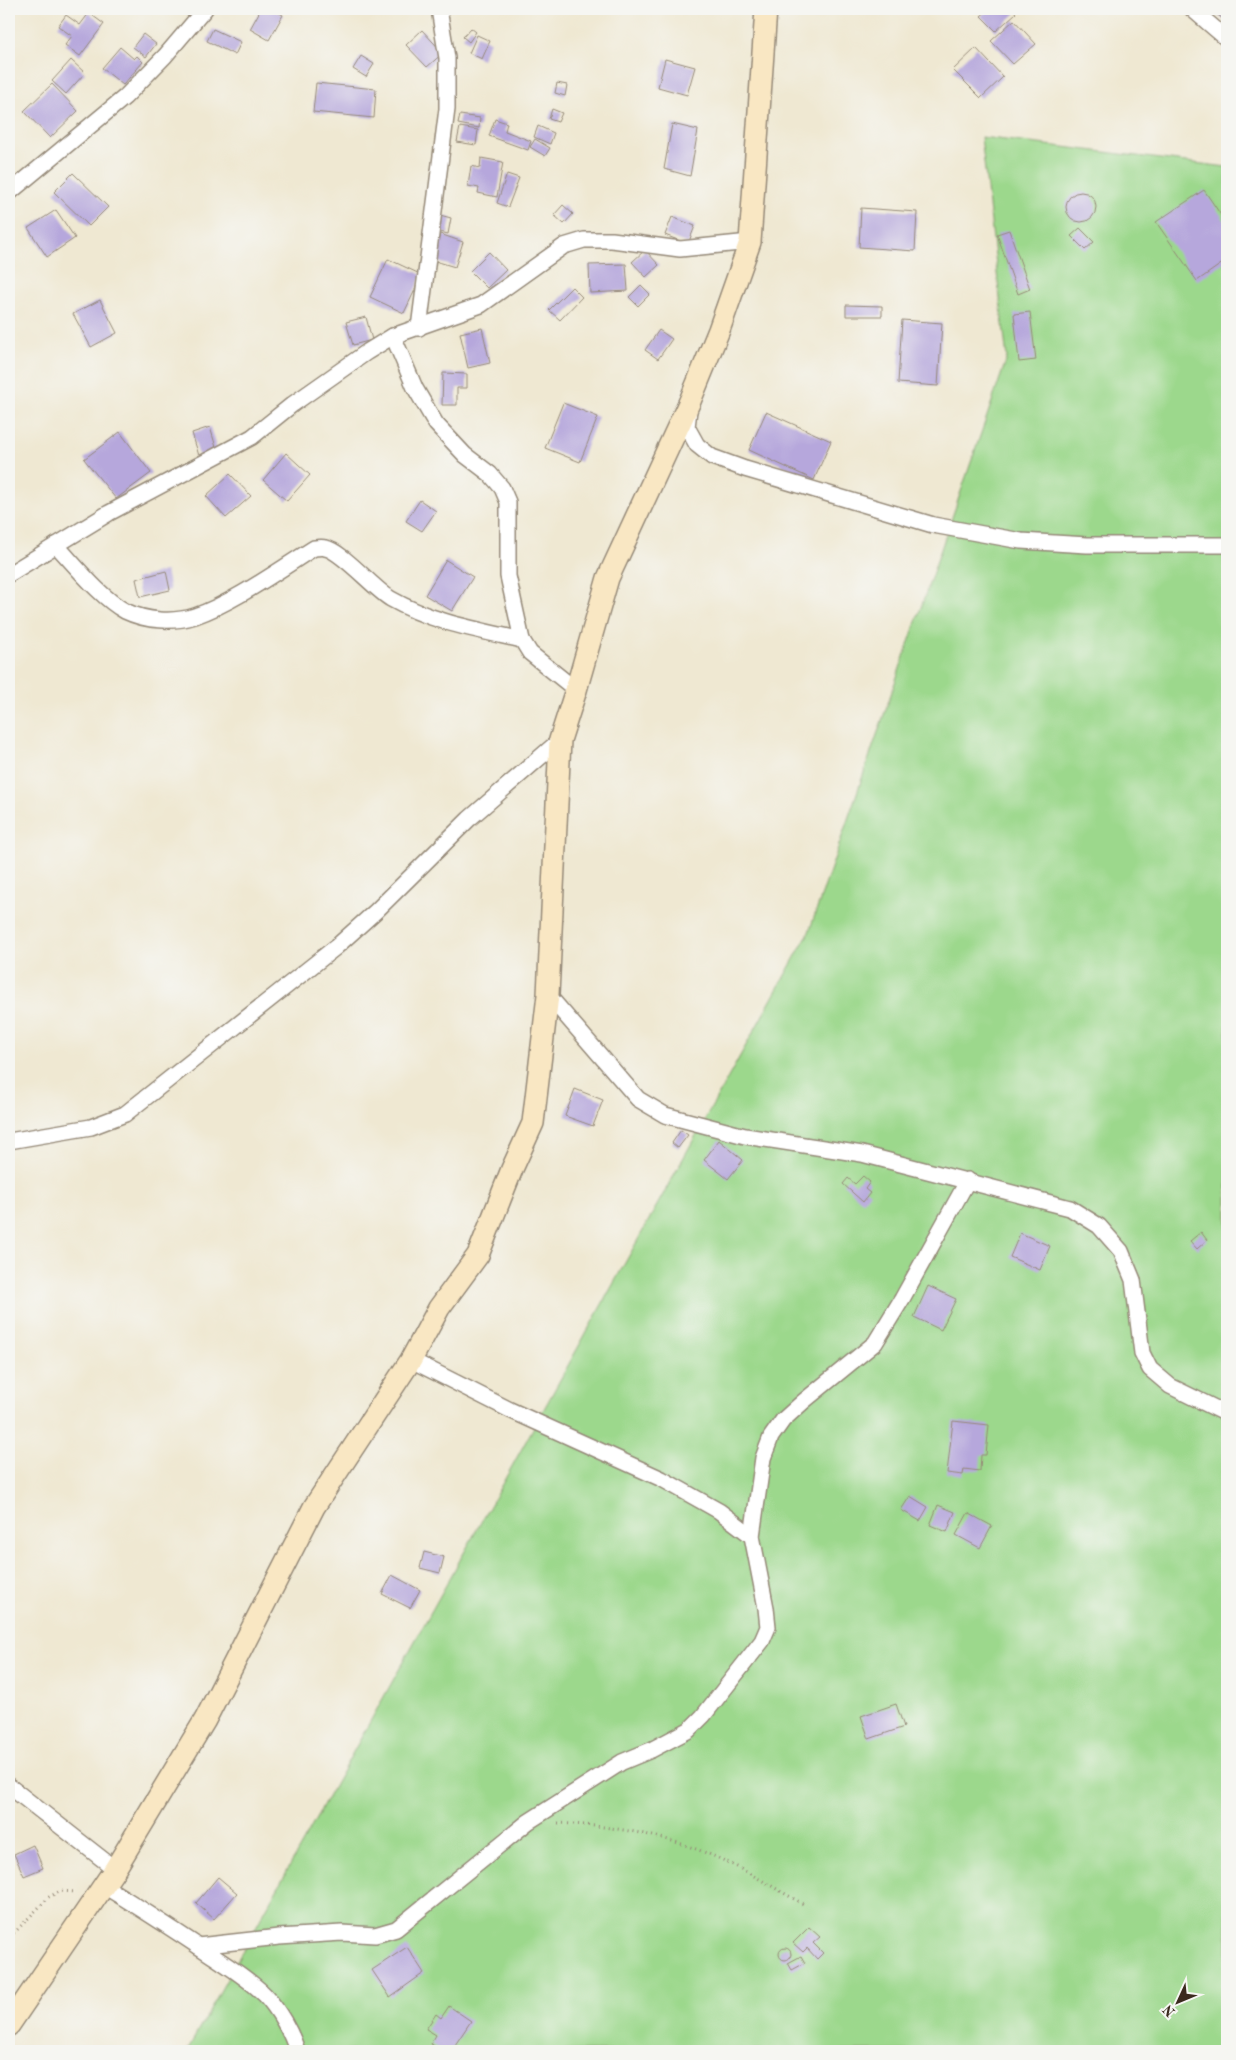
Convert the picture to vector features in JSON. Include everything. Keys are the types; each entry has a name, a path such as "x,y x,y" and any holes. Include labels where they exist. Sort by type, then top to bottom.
{"street":[{"path":"9,193 125,97 165,56 205,9"},
{"path":"419,328 447,109 447,58 439,9"},
{"path":"9,2025 105,1884 205,1720 314,1507 412,1360 439,1308 478,1255 512,1169 534,1124 548,994 560,740 608,578 690,401 750,242 766,9"},
{"path":"1192,9 1227,39"},
{"path":"9,574 126,504 252,438 328,378 394,336 481,305 564,246 584,240 612,240 680,249 750,242"},
{"path":"394,336 415,388 436,424 465,455 490,474 502,488 508,502 508,576 522,640 530,653 576,690"},
{"path":"690,401 687,427 697,445 712,456 745,469 933,525 1021,541 1086,545 1227,544"},
{"path":"56,545 96,588 123,610 144,618 166,620 194,616 230,599 314,548 326,548 338,553 389,598 414,611 477,630 522,640"},
{"path":"9,1141 91,1127 125,1114 336,947 469,819 560,740"},
{"path":"548,994 638,1099 664,1115 745,1136 862,1154 1070,1208 1099,1226 1121,1252 1133,1280 1142,1353 1150,1369 1170,1386 1227,1414"},
{"path":"198,1946 324,1934 375,1935 396,1928 528,1822 622,1762 659,1747 689,1730 703,1716 737,1674 762,1641 768,1627 752,1536 763,1458 771,1438 783,1420 875,1343 907,1291 968,1180"},
{"path":"412,1360 510,1410 662,1479 719,1510 752,1536"},
{"path":"9,1786 105,1884 240,1975 266,1996 280,2016 297,2051"}],"path":[{"path":"528,1822 596,1825 657,1836 711,1855 805,1905"},
{"path":"9,1935 15,1932 50,1897 60,1891 75,1892 105,1884"}],"green space":[{"path":"981,137 1227,167 1227,2051 187,2051 809,932 1007,358"}],"building":[{"path":"261,9 272,9 283,15 269,40 250,29"},
{"path":"989,9 1012,9 1016,13 996,31 981,16"},
{"path":"1210,9 1227,9 1227,22"},
{"path":"89,13 104,24 80,56 65,45 72,36 58,26 66,15 80,25"},
{"path":"1014,20 1036,44 1013,64 991,41"},
{"path":"471,28 476,32 469,42 463,37"},
{"path":"213,29 241,42 235,55 207,41"},
{"path":"422,30 443,53 427,67 406,45"},
{"path":"143,34 156,44 146,57 133,47"},
{"path":"477,35 490,41 482,59 469,53"},
{"path":"120,47 134,59 137,56 143,62 123,85 102,68"},
{"path":"976,48 1003,77 981,98 953,70"},
{"path":"361,56 374,64 366,77 353,69"},
{"path":"665,59 695,67 687,95 658,87"},
{"path":"71,60 85,73 66,94 52,81"},
{"path":"316,83 376,89 374,118 313,112"},
{"path":"557,83 567,85 565,96 555,93"},
{"path":"52,84 78,111 50,138 24,111"},
{"path":"552,109 562,113 558,122 549,119"},
{"path":"460,115 480,118 479,128 458,124"},
{"path":"495,119 507,123 505,131 531,141 528,150 489,136"},
{"path":"672,124 698,130 690,176 664,169"},
{"path":"538,126 554,133 550,144 534,137"},
{"path":"460,127 478,130 476,145 457,142"},
{"path":"535,139 550,148 545,156 530,147"},
{"path":"481,158 503,162 497,197 478,193 479,188 468,186 471,166 480,168"},
{"path":"73,173 108,207 89,226 54,192"},
{"path":"507,174 519,178 508,207 497,203"},
{"path":"1204,190 1227,224 1227,260 1197,281 1156,222"},
{"path":"1081,192 1092,196 1096,207 1092,218 1081,222 1070,218 1066,207 1070,196"},
{"path":"563,205 573,214 564,224 554,215"},
{"path":"861,208 917,212 915,251 859,247"},
{"path":"56,210 75,238 47,257 28,228"},
{"path":"440,215 451,218 448,234 436,231"},
{"path":"672,217 695,226 688,244 665,235"},
{"path":"1080,228 1094,242 1085,250 1071,236"},
{"path":"1009,230 1030,289 1018,294 997,234"},
{"path":"440,234 463,242 455,267 432,260"},
{"path":"645,250 659,265 646,277 632,262"},
{"path":"489,252 506,270 487,288 470,271"},
{"path":"388,259 422,275 404,313 370,297"},
{"path":"626,264 628,291 590,293 589,265"},
{"path":"641,285 650,294 638,306 629,297"},
{"path":"572,287 582,297 560,320 549,310"},
{"path":"100,300 117,333 91,347 73,314"},
{"path":"846,305 882,306 882,316 846,316"},
{"path":"1030,312 1036,360 1019,362 1014,314"},
{"path":"366,317 372,340 353,345 346,322"},
{"path":"902,320 942,323 938,386 898,383"},
{"path":"482,328 490,363 468,368 460,333"},
{"path":"659,330 672,339 658,359 645,350"},
{"path":"443,373 467,374 467,388 457,388 457,405 442,405"},
{"path":"563,403 598,417 580,462 545,448"},
{"path":"766,412 831,441 814,480 749,450"},
{"path":"210,427 218,454 200,459 192,433"},
{"path":"120,432 151,473 116,499 84,459"},
{"path":"286,453 310,475 287,501 263,480"},
{"path":"230,474 251,496 226,518 206,496"},
{"path":"420,500 436,511 422,531 406,521"},
{"path":"446,560 473,577 452,611 425,595"},
{"path":"166,571 170,590 140,597 136,579"},
{"path":"575,1089 603,1100 593,1126 565,1116"},
{"path":"681,1130 688,1135 678,1148 672,1143"},
{"path":"719,1140 743,1160 728,1179 704,1160"},
{"path":"863,1176 870,1182 865,1189 870,1193 863,1202 843,1184 848,1178 855,1184"},
{"path":"1201,1232 1207,1240 1197,1249 1190,1241"},
{"path":"1020,1233 1050,1246 1040,1270 1010,1257"},
{"path":"928,1286 956,1299 941,1330 914,1317"},
{"path":"953,1421 989,1425 986,1455 981,1455 980,1471 964,1469 963,1475 947,1473"},
{"path":"910,1496 928,1507 920,1521 901,1510"},
{"path":"938,1505 955,1512 947,1532 930,1525"},
{"path":"968,1513 992,1526 980,1548 956,1535"},
{"path":"424,1552 444,1557 440,1573 420,1568"},
{"path":"392,1575 420,1590 410,1608 382,1594"},
{"path":"896,1704 904,1727 869,1739 861,1716"},
{"path":"33,1845 43,1868 24,1876 14,1854"},
{"path":"218,1877 237,1893 214,1919 196,1903"},
{"path":"809,1927 820,1937 813,1943 823,1953 817,1959 807,1948 803,1952 793,1943"},
{"path":"407,1947 424,1973 390,1997 372,1970"},
{"path":"785,1948 791,1954 785,1960 779,1954"},
{"path":"801,1956 805,1963 792,1970 788,1963"},
{"path":"449,2006 471,2021 451,2051 442,2051 431,2044 436,2035 426,2029 436,2014 441,2018"}]}
